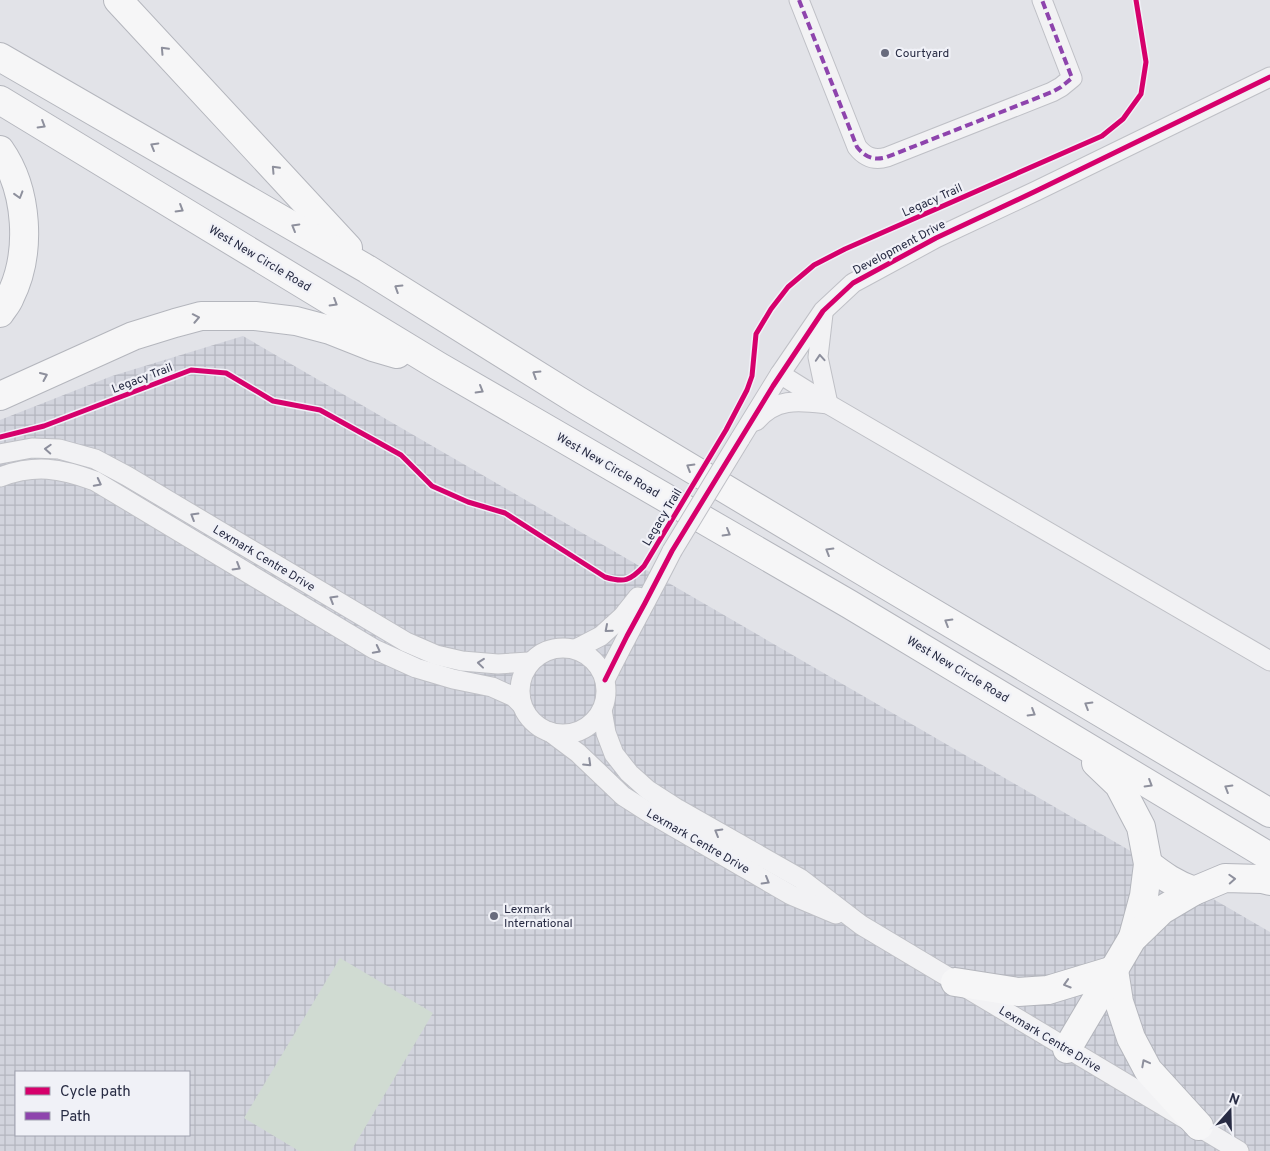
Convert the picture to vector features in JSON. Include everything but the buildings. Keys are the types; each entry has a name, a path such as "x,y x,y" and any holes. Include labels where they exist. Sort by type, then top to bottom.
{"highway":[{"path":"118,0 367,269"},
{"path":"0,57 367,269 602,415 1270,812"},
{"name":"West New Circle Road","path":"0,100 438,366 840,599 1270,857"},
{"path":"0,150 14,178 23,207 24,238 21,268 10,297 0,313"},
{"path":"0,396 133,336 201,316 255,316 296,321 330,330 373,347 438,366"},
{"path":"1062,732 1119,786 1141,827 1148,864 1144,896 1132,939 1067,1049"},
{"path":"1148,864 1179,886 1194,891"},
{"path":"1132,939 1162,910 1194,891 1226,878 1270,881"},
{"path":"955,982 1018,992 1048,990 1114,970"},
{"path":"1114,970 1119,1002 1131,1038 1148,1070 1199,1126"}],"street":[{"path":"799,0 857,147 869,158 874,159 887,157 1052,92 1072,78 1042,0"},
{"name":"Development Drive","path":"605,680 672,552 780,374 823,311 854,282 936,238 1270,77"},
{"path":"823,311 818,357 828,404"},
{"path":"780,374 828,404 1270,661"},
{"path":"740,439 761,415 771,408 786,402 799,400 828,404"},
{"name":"Lexmark Centre Drive","path":"0,454 41,448 59,450 95,459 406,642 436,655 462,660 498,664 530,662"},
{"name":"Lexmark Centre Drive","path":"0,477 34,469 74,473 95,481 374,649 416,668 453,679 492,686 514,697 521,704"},
{"name":"Development Drive","path":"576,649 601,636 623,616 672,552"},
{"path":"563,647 576,649 589,656 599,667 605,680 605,701 602,710 595,720 585,728 562,734 550,732 532,722 521,704 519,689 522,675 530,662 539,654 563,647"},
{"name":"Lexmark Centre Drive","path":"602,710 606,733 614,754 628,773 648,790 800,879 861,925 1239,1151"},
{"name":"Lexmark Centre Drive","path":"550,732 578,753 623,796 648,812 791,895 861,925"}],"shaded area":[{"name":"Lexmark International","path":"243,336 1270,932 1270,1151 0,1151 0,420 112,376"},
{"path":"340,958 433,1013 351,1151 299,1151 244,1118"}],"marked path":[{"path":"799,0 857,147 867,156 878,159 1052,92 1072,78 1042,0"}],"cycle path":[{"name":"Legacy Trail","path":"0,437 44,426 191,370 226,373 273,401 320,410 401,455 432,486 468,502 505,513 605,577 617,580 631,578 644,566 726,430 747,390 752,376 756,334 771,309 788,287 814,265 845,249 1102,136 1123,119 1141,94 1146,62 1136,0"},
{"path":"605,680 672,551 773,386 823,311 853,283 936,238 1270,77"}],"place":[{"name":"Courtyard","path":"885,53"},
{"name":"Lexmark International","path":"494,916"}]}
